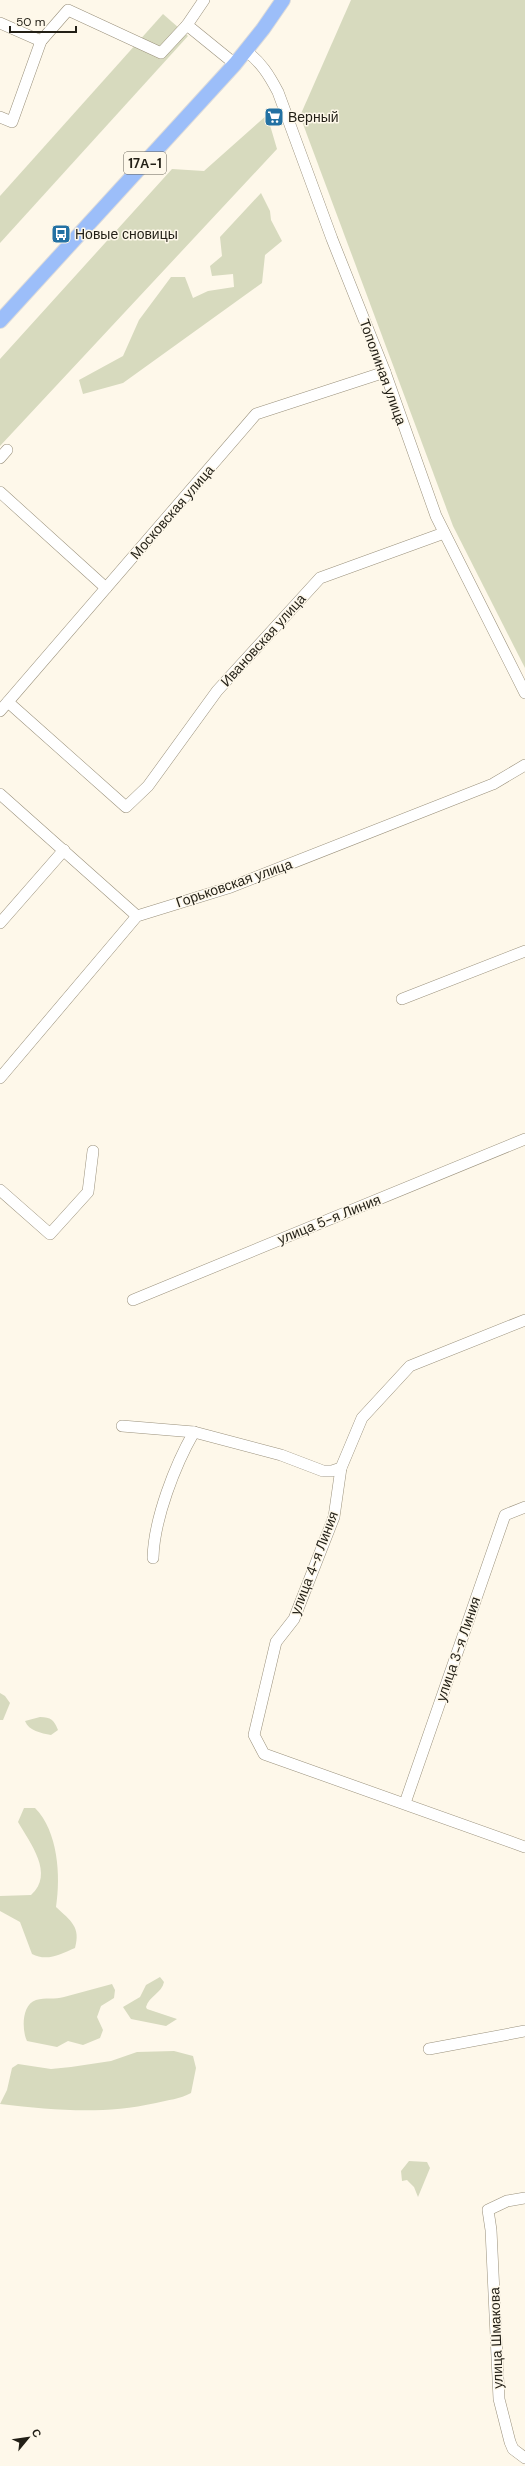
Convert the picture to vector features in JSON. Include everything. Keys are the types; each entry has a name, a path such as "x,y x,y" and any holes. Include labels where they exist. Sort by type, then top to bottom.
{"main road":[{"name":"17А-1","path":"0,321 235,64 283,0"}],"street":[{"path":"0,116 12,122 42,41 68,10 161,53 187,25 204,0"},
{"path":"0,23 42,41"},
{"path":"187,25 235,64"},
{"name":"Тополиная улица","path":"246,51 258,60 268,72 278,92 332,239 384,372 436,516 525,693"},
{"name":"Московская улица","path":"0,711 256,414 384,372"},
{"path":"0,492 106,588"},
{"name":"Ивановская улица","path":"8,702 126,807 148,786 217,691 320,578 444,534"},
{"name":"Горьковская улица","path":"137,916 231,887 493,784 525,765"},
{"path":"0,794 137,916 0,1078"},
{"path":"0,923 64,850"},
{"path":"402,999 525,951"},
{"name":"улица 5-я Линия","path":"133,1300 525,1139"},
{"path":"0,1190 50,1234 88,1192 93,1151"},
{"name":"улица 4-я Линия","path":"405,1803 264,1754 254,1735 276,1642 294,1619 334,1517 341,1468 362,1418 410,1366 525,1320"},
{"path":"122,1426 194,1432 281,1455 323,1471 332,1471 341,1468"},
{"path":"153,1558 153,1543 178,1460 194,1432"},
{"name":"улица 3-я Линия","path":"405,1803 505,1515 525,1507"},
{"path":"405,1803 525,1847"},
{"path":"429,2049 525,2031"},
{"name":"улица Шмакова","path":"525,2198 508,2201 488,2210 491,2230 499,2400 513,2449 525,2458"}],"green space":[{"path":"351,0 525,0 525,668 453,526 300,116"},
{"path":"163,14 188,36 0,243 0,196"},
{"path":"267,115 277,149 0,446 0,359 172,169 204,171"},
{"path":"261,193 270,211 271,220 282,241 265,255 262,283 123,383 83,394 79,380 123,356 139,320 171,277 185,277 193,298 208,291 234,287 233,274 212,276 210,266 222,256 220,237"},
{"path":"0,1693 5,1696 10,1703 3,1720 0,1720"},
{"path":"40,1717 52,1720 58,1730 51,1735 39,1732 29,1727 25,1721"},
{"path":"24,1808 35,1808 49,1829 58,1868 56,1907 76,1929 77,1941 75,1948 49,1957 32,1954 20,1922 0,1911 0,1896 31,1895 38,1887 41,1878 41,1868 38,1858 18,1822"},
{"path":"160,1977 164,1982 163,1986 150,2000 146,2007 147,2009 177,2019 166,2026 131,2019 123,2007 140,1997 146,1985"},
{"path":"112,1984 115,1990 114,1998 101,2006 97,2017 103,2030 100,2038 83,2045 68,2041 57,2047 27,2041 24,2031 24,2019 25,2013 31,2003 39,1999 61,1998"},
{"path":"174,2051 193,2056 196,2068 191,2093 178,2098 136,2107 97,2110 40,2108 0,2104 7,2090 12,2068 18,2064 51,2069 111,2061 137,2052"},
{"path":"409,2161 427,2162 430,2168 418,2197 414,2187 407,2180 402,2181 401,2171"}],"place":[{"name":"Верный","path":"274,117"},
{"name":"Новые сновицы","path":"61,234"}]}
